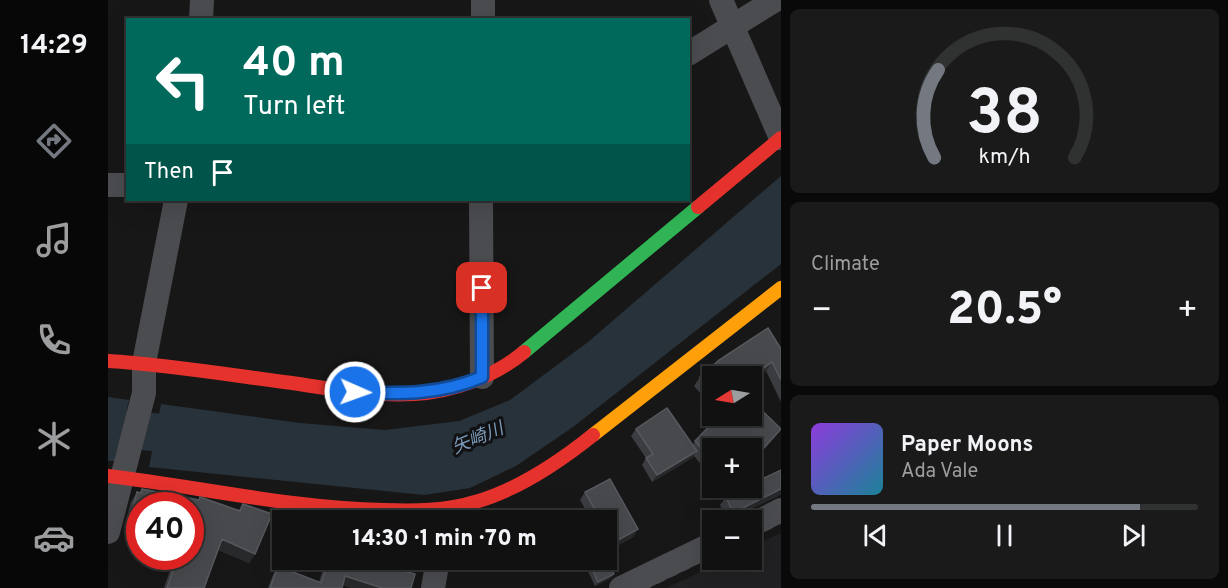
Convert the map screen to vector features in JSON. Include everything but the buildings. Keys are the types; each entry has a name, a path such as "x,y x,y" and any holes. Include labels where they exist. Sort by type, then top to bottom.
{"street":[{"path":"201,18 202,0"},
{"path":"483,0 483,18"},
{"path":"108,361 144,363 355,392 414,394 439,392 458,387 512,362 781,138 721,0"},
{"path":"690,53 775,0"},
{"path":"108,185 126,185"},
{"path":"108,532 119,471 144,393 144,363 176,201"},
{"path":"481,201 482,377"},
{"path":"456,510 511,489 588,439 781,288"},
{"path":"119,471 359,510"},
{"path":"762,520 781,510"},
{"path":"621,588 702,549"},
{"path":"433,588 436,570"}],"shaded area":[{"path":"781,533 781,588 666,588 705,570 762,570 762,542"}],"water":[{"path":"781,176 781,264 573,427 516,466 470,488 424,495 149,467 161,404 300,423 385,430 459,421 510,400 588,342"},
{"path":"108,397 129,400 114,461 108,461"}],"waterway":[{"name":"矢崎川","path":"108,428 205,437"}],"railway":[{"path":"762,531 781,521"},
{"path":"644,588 702,560"}],"traffic: fast":[{"path":"524,352 698,207"}],"traffic: slow":[{"path":"593,435 781,288"}],"traffic: jam":[{"path":"698,207 781,138"},
{"path":"108,361 180,368 357,392 414,394 443,390 472,382 500,369 524,352"},
{"path":"108,476 315,505 384,510 430,510 464,505 507,490 552,465 593,435"}],"route":[{"path":"355,392 414,394 439,392 482,377 482,288"}]}
